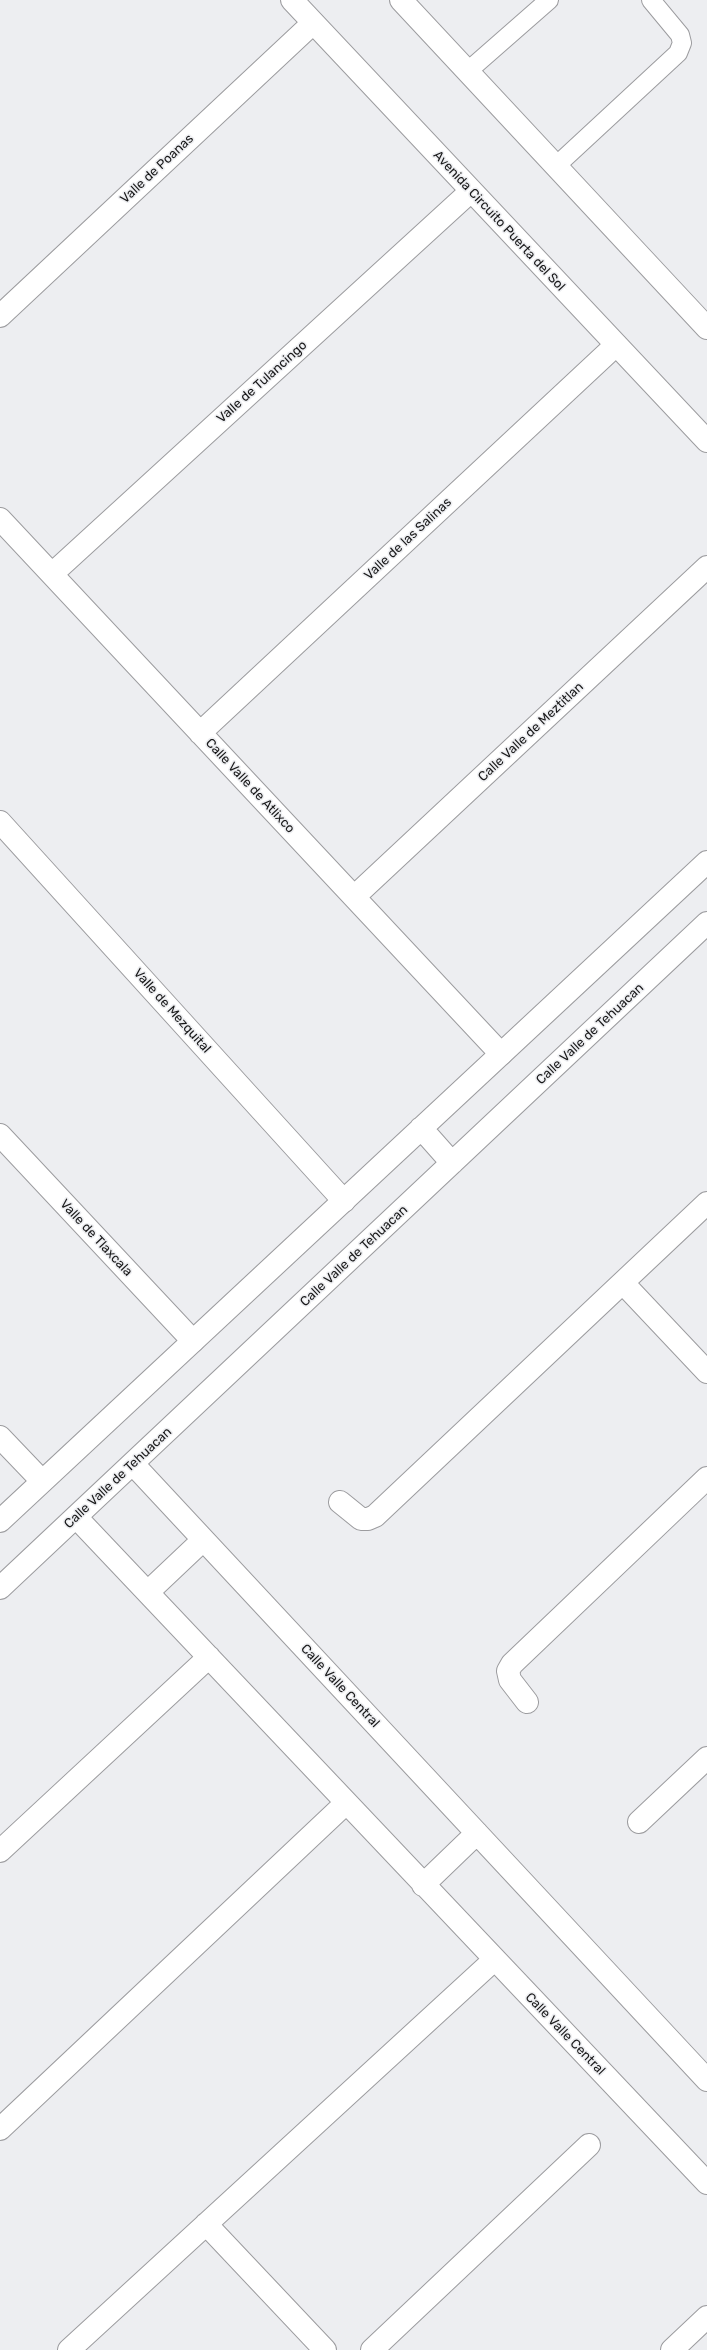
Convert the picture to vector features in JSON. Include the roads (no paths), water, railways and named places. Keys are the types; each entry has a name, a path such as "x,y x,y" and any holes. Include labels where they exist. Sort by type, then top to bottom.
{"street":[{"name":"Avenida Circuito Puerta del Sol","path":"292,0 707,441"},
{"path":"401,0 707,328"},
{"name":"Valle de Poanas","path":"0,316 314,23"},
{"name":"Valle de Tulancingo","path":"52,574 471,191"},
{"name":"Valle de las Salinas","path":"200,733 616,345"},
{"name":"Calle Valle de Atlixco","path":"0,518 501,1054"},
{"name":"Calle Valle de Meztitlan","path":"354,897 707,567"},
{"name":"Valle de Mezquital","path":"0,822 344,1201"},
{"path":"0,1521 707,862"},
{"name":"Calle Valle de Tehuacan","path":"0,1588 707,923"},
{"path":"421,1128 452,1163"},
{"name":"Valle de Tlaxcala","path":"0,1135 192,1341"},
{"path":"340,1502 361,1519 368,1520 375,1516 707,1203"},
{"path":"623,1283 707,1372"},
{"path":"0,1437 42,1482"},
{"name":"Calle Valle Central","path":"133,1464 707,2080"},
{"path":"527,1702 510,1680 508,1671 512,1664 707,1478"},
{"name":"Calle Valle Central","path":"76,1517 422,1885 707,2183"},
{"path":"148,1592 203,1540"},
{"path":"0,1851 209,1657"},
{"path":"639,1822 707,1758"},
{"path":"0,2129 346,1803"},
{"path":"422,1885 477,1833"},
{"path":"70,2350 494,1960"},
{"path":"372,2350 589,2145"},
{"path":"206,2224 325,2350"},
{"path":"672,2350 707,2317"}],"lane":[{"path":"468,71 549,0"},
{"path":"556,166 678,53 682,43 680,35 652,0"}]}
